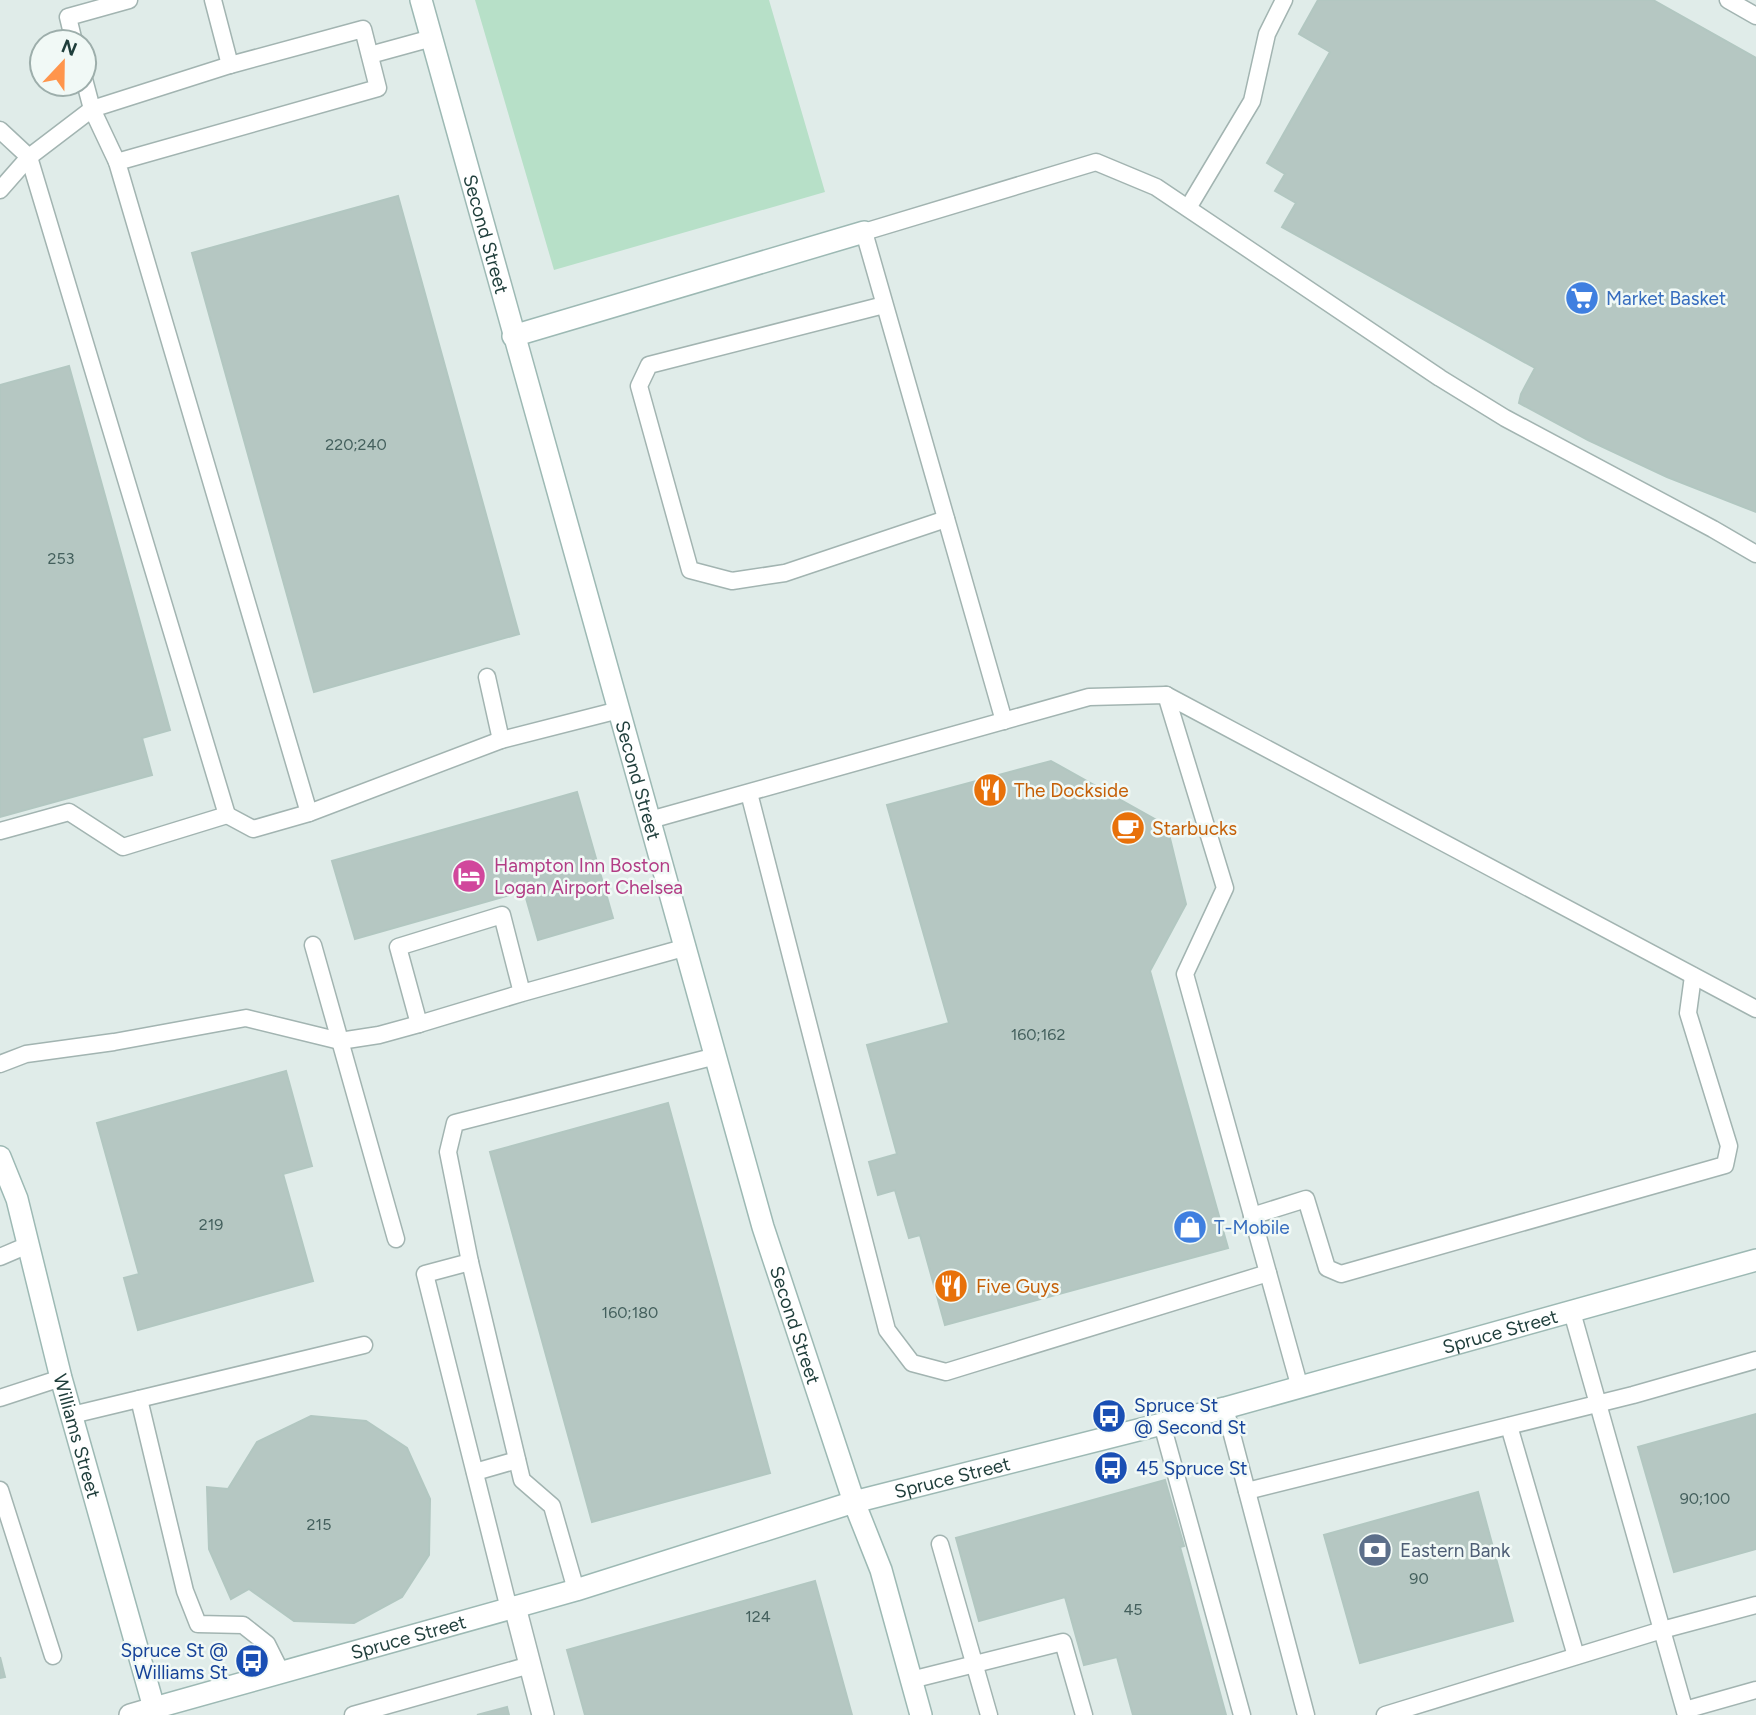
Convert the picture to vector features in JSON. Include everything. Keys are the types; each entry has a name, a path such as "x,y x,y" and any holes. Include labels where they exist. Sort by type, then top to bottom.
{"main road":[{"name":"Second Street","path":"421,0 763,1227 855,1502 881,1570 921,1715"},
{"path":"513,336 864,232"},
{"name":"Williams Street","path":"0,1157 17,1199 61,1378 155,1712"},
{"name":"Spruce Street","path":"130,1715 155,1712 281,1672 576,1590 855,1502 1300,1388 1756,1260"},
{"path":"512,1608 543,1715"}],"lane":[{"path":"71,28 68,17 129,0"},
{"path":"213,0 229,65"},
{"path":"1188,208 1252,101 1267,34 1284,0"},
{"path":"1728,0 1756,16"},
{"path":"0,190 29,158 92,109 229,65 363,29 378,88 117,162"},
{"path":"370,55 432,38"},
{"path":"89,98 117,162 309,813"},
{"path":"0,130 29,158 227,815 253,829 309,813 501,740 619,710"},
{"path":"1004,721 864,232 1096,162 1156,187 1505,418 1756,554"},
{"path":"884,305 649,365 639,386 690,570 732,581 785,573 946,519"},
{"path":"487,677 501,740"},
{"path":"1166,695 1225,888 1185,974 1300,1388"},
{"path":"650,820 1089,697 1166,695 1756,1009"},
{"path":"749,793 887,1330 912,1363 946,1372 1268,1273"},
{"path":"0,831 69,812 123,847 227,815"},
{"path":"419,1024 398,947 502,915 522,993"},
{"path":"313,945 396,1239"},
{"path":"0,1064 26,1054 114,1042 246,1017 340,1041 379,1035 687,947"},
{"path":"1252,1216 1306,1199 1327,1268 1341,1274 1725,1165 1729,1146 1688,1013 1693,976"},
{"path":"576,1590 552,1506 522,1480 470,1262 448,1152 455,1123 716,1056"},
{"path":"0,1257 28,1245"},
{"path":"470,1262 425,1274 512,1608"},
{"path":"1572,1312 1685,1713 1756,1690"},
{"path":"72,1415 364,1345"},
{"path":"1247,1491 1598,1404 1756,1360"},
{"path":"0,1398 61,1378"},
{"path":"139,1399 185,1591 198,1624 243,1625 267,1644 281,1672"},
{"path":"1225,1408 1306,1715"},
{"path":"1162,1424 1242,1715"},
{"path":"1509,1426 1576,1656"},
{"path":"475,1472 517,1460"},
{"path":"0,1490 53,1656"},
{"path":"940,1544 989,1715"},
{"path":"1385,1715 1662,1630 1756,1605"},
{"path":"911,1680 1063,1642 1084,1715"},
{"path":"353,1715 530,1665"}],"green space":[{"path":"475,0 769,0 825,192 554,270"}],"building":[{"name":"Market Basket","path":"1318,0 1653,0 1756,58 1756,512 1667,477 1588,440 1519,403 1535,368 1282,227 1296,203 1275,191 1285,174 1267,163 1330,52 1299,34"},
{"path":"398,196 519,634 314,692 192,253"},
{"path":"69,366 170,730 142,738 152,775 0,817 0,385"},
{"path":"1051,761 1167,826 1186,904 1150,971 1228,1248 945,1325 920,1235 909,1238 895,1190 878,1195 869,1162 897,1154 867,1045 949,1023 887,805"},
{"name":"Hampton Inn Boston Logan Airport Chelsea","path":"577,792 613,918 538,940 524,891 355,939 332,861"},
{"path":"286,1071 312,1166 283,1174 313,1281 138,1330 124,1278 139,1274 97,1123"},
{"path":"668,1103 770,1473 592,1522 490,1152"},
{"path":"1756,1414 1756,1549 1674,1572 1638,1447"},
{"path":"311,1416 366,1421 407,1448 430,1499 429,1555 402,1597 354,1623 294,1621 249,1589 231,1599 209,1549 207,1487 228,1489 257,1442"},
{"path":"1165,1480 1184,1546 1180,1547 1226,1715 1133,1715 1117,1657 1084,1665 1065,1597 979,1621 956,1538"},
{"path":"1478,1492 1513,1621 1360,1663 1324,1535"},
{"path":"815,1581 852,1715 585,1715 567,1650"},
{"path":"0,1657 5,1677 0,1678"},
{"path":"507,1707 509,1715 477,1715"}],"place":[{"name":"Market Basket","path":"1582,298"},
{"name":"The Dockside","path":"990,790"},
{"name":"Starbucks","path":"1128,828"},
{"name":"Hampton Inn Boston Logan Airport Chelsea","path":"469,876"},
{"name":"T-Mobile","path":"1190,1227"},
{"name":"Five Guys","path":"951,1286"},
{"name":"Spruce St @ Second St","path":"1109,1416"},
{"name":"45 Spruce St","path":"1111,1468"},
{"name":"Eastern Bank","path":"1375,1550"},
{"name":"Spruce St @ Williams St","path":"252,1661"}]}
